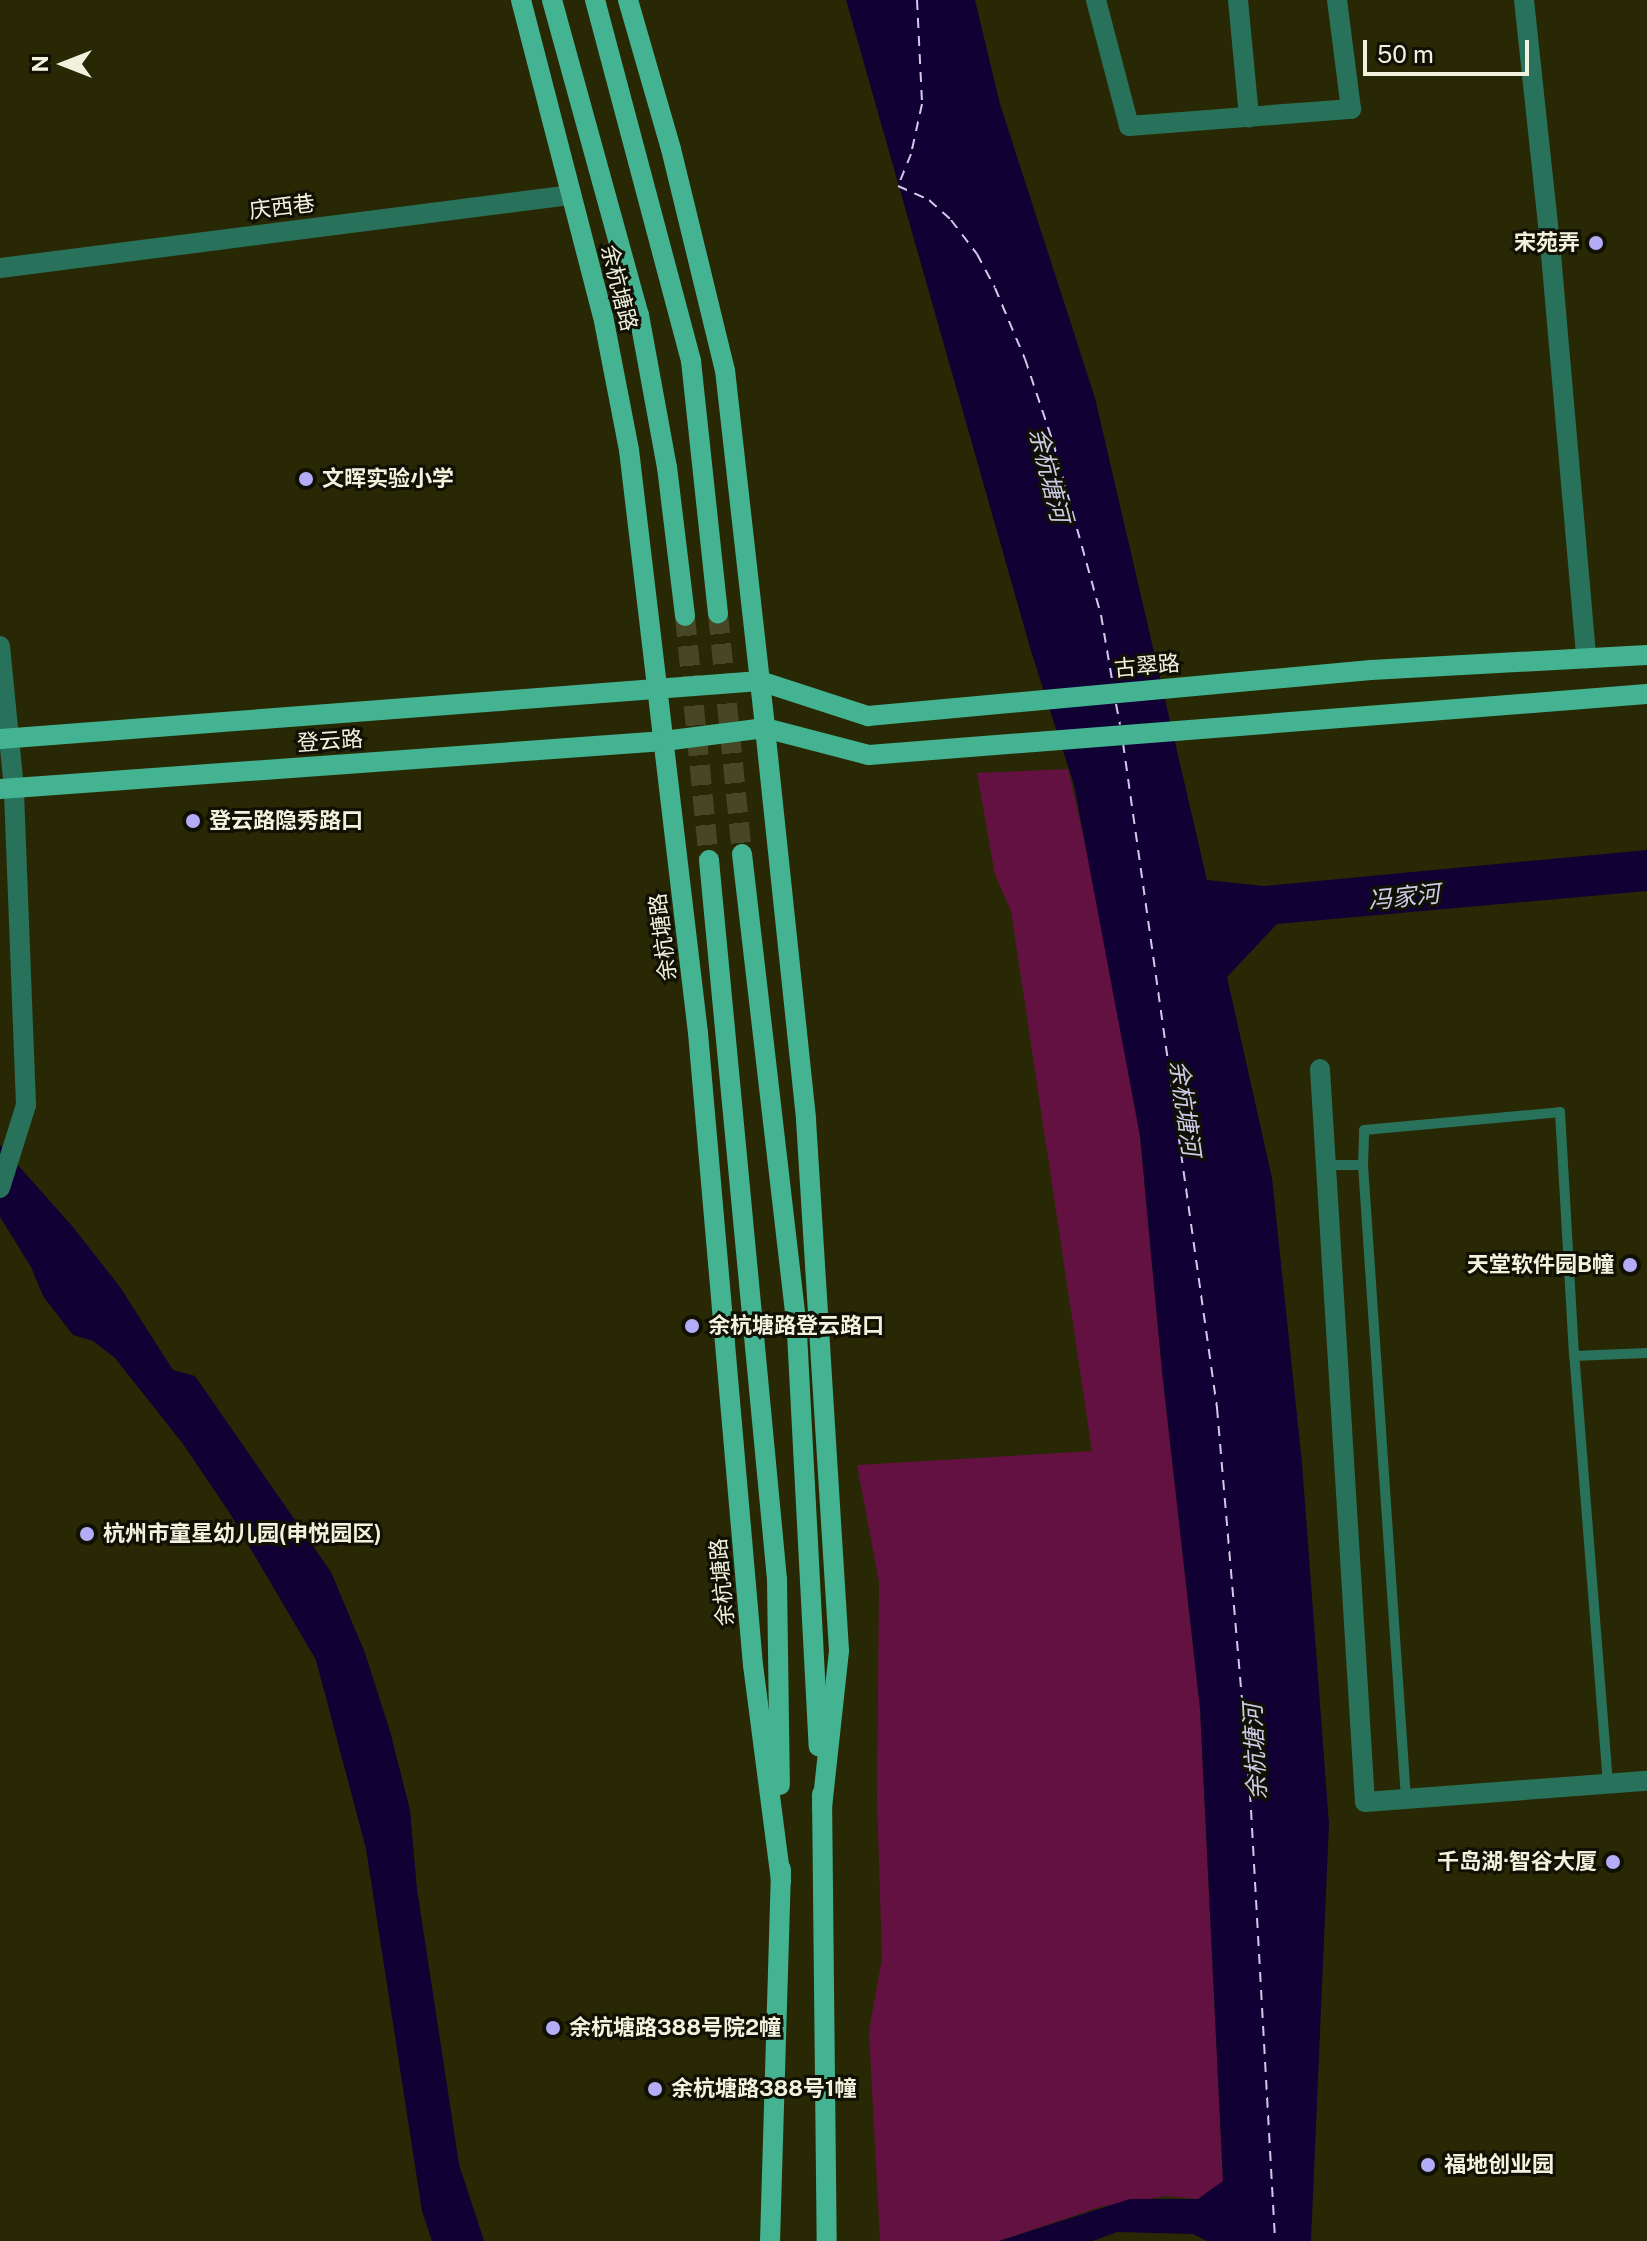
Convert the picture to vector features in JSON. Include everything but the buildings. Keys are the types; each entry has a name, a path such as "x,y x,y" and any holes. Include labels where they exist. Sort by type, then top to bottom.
{"main road":[{"name":"余杭塘路","path":"521,0 603,316 629,450 698,1033 753,1665 781,1881"},
{"name":"余杭塘路","path":"552,0 639,315 667,467 685,616"},
{"path":"595,0 691,361 718,614"},
{"path":"628,0 671,149 725,370 760,681 806,1120 839,1651 822,1808"},
{"name":"古翠路","path":"657,690 760,681 868,716 1371,670 1647,655"},
{"name":"登云路","path":"5,738 657,690"},
{"path":"664,741 765,728 869,755 1647,694"},
{"name":"登云路","path":"7,788 664,741"},
{"path":"742,854 797,1333 822,1808 827,2241"},
{"name":"余杭塘路","path":"709,860 777,1580 781,1881 770,2241"}],"street":[{"path":"1096,0 1129,126 1351,109 1337,0"},
{"path":"1238,0 1249,117"},
{"path":"1524,0 1549,227 1586,658"},
{"name":"庆西巷","path":"0,268 571,195"},
{"path":"0,646 26,1105 0,1188"},
{"path":"1320,1069 1365,1802 1647,1781"}],"lane":[{"path":"1406,1799 1363,1165 1364,1130 1560,1112 1574,1356 1608,1784"},
{"path":"1326,1165 1363,1165"},
{"path":"1574,1356 1647,1353"}],"shaded area":[{"path":"1068,769 1097,896 1140,1136 1162,1371 1200,1708 1223,2181 1198,2199 1166,2196 1103,2206 999,2241 880,2241 869,2031 882,1958 877,1800 879,1582 857,1465 1092,1451 1011,911 995,875 977,773"}],"water":[{"path":"846,0 975,0 1000,104 1095,398 1207,880 1264,886 1647,850 1647,891 1277,924 1227,977 1272,1178 1302,1463 1329,1824 1311,2241 1207,2241 1193,2234 1117,2232 1093,2241 999,2241 1130,2199 1198,2199 1223,2181 1200,1708 1162,1371 1140,1136 1074,785 1031,651"},
{"path":"0,1145 73,1227 120,1287 173,1370 195,1376 331,1572 365,1653 390,1731 410,1810 417,1889 459,2164 484,2241 432,2241 422,2211 366,1849 316,1660 229,1512 183,1444 115,1358 93,1341 73,1335 43,1296 31,1267 0,1217"}],"ferry route":[{"path":"917,0 922,104 911,154 898,186 929,200 951,220 977,254 995,288 1025,359 1053,442 1101,615 1113,685"},
{"path":"1116,704 1120,725"},
{"path":"1123,743 1217,1408 1250,1792 1275,2241"}],"tunnel":[{"path":"718,614 742,854"},
{"path":"685,616 709,860"}],"place":[{"name":"宋苑弄","path":"1596,243"},
{"name":"文晖实验小学","path":"306,479"},
{"name":"登云路隐秀路口","path":"193,821"},
{"name":"天堂软件园B幢","path":"1630,1265"},
{"name":"余杭塘路登云路口","path":"692,1326"},
{"name":"杭州市童星幼儿园(申悦园区)","path":"87,1534"},
{"name":"千岛湖·智谷大厦","path":"1613,1862"},
{"name":"余杭塘路388号院2幢","path":"553,2028"},
{"name":"余杭塘路388号1幢","path":"655,2089"},
{"name":"福地创业园","path":"1428,2165"}],"water label":[{"name":"余杭塘河","path":"1049,475"},
{"name":"冯家河","path":"1404,897"},
{"name":"余杭塘河","path":"1185,1108"},
{"name":"余杭塘河","path":"1255,1752"}]}
